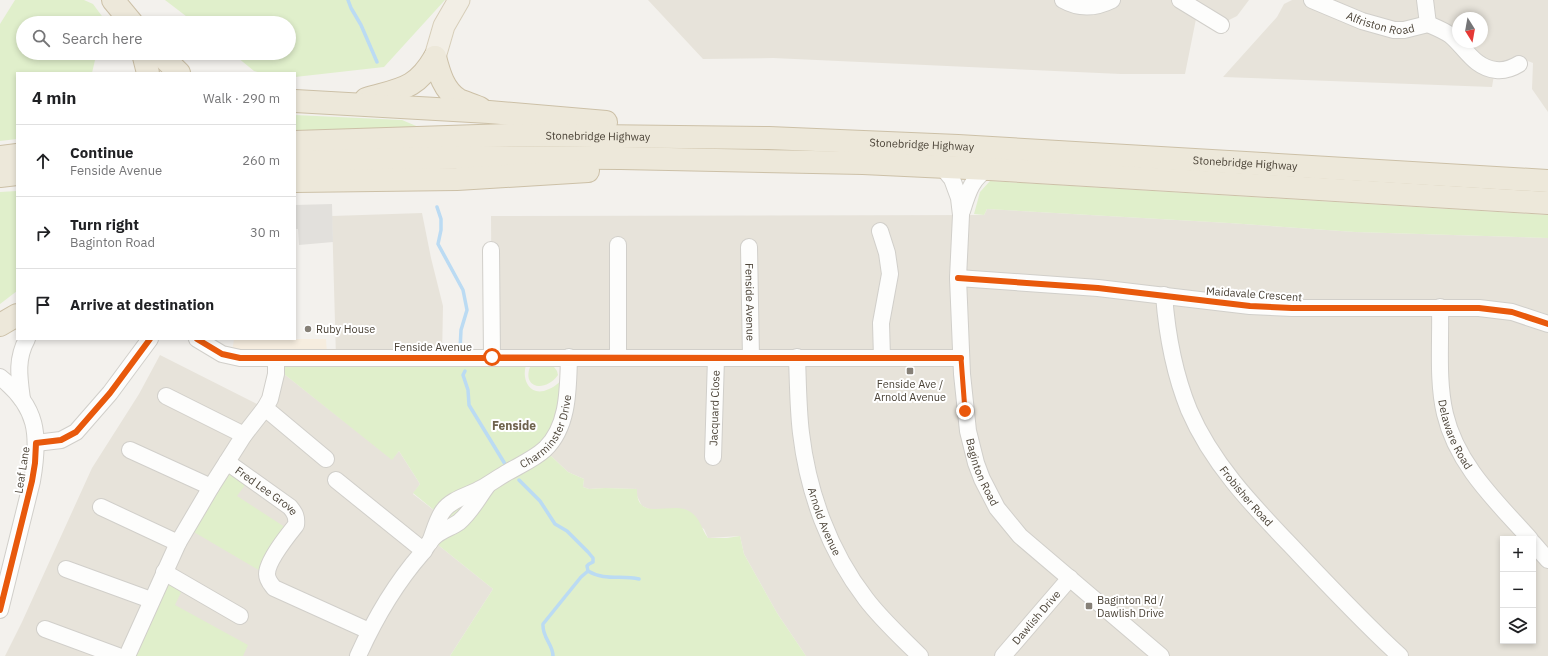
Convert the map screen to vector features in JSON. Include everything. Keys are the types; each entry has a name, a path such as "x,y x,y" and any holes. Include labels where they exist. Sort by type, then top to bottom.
{"highway":[{"path":"115,1 127,16"},
{"path":"348,105 409,86 420,78 428,69 435,57"},
{"path":"435,57 438,71 450,93 460,100 489,112"},
{"path":"145,60 148,72"},
{"path":"166,60 178,72"},
{"path":"296,101 489,112 642,126 698,136"},
{"name":"Stonebridge Highway","path":"296,142 509,135 698,136 958,146 1548,181"},
{"path":"0,156 16,155"},
{"name":"Stonebridge Highway","path":"296,162 474,157 862,163 1548,203"},
{"path":"296,182 458,179 608,170 673,160"},
{"path":"0,176 16,174"},
{"path":"0,325 16,316"}],"main road":[{"path":"435,57 444,26 459,0"}],"street":[{"path":"1063,0 1085,7 1099,5 1112,0"},
{"path":"1180,0 1221,25"},
{"name":"Alfriston Road","path":"1312,0 1362,21 1394,30 1404,30 1428,24 1426,0"},
{"path":"1428,24 1443,30 1450,35 1472,59 1485,67 1503,71 1519,64"},
{"name":"Baginton Road","path":"942,167 951,176 959,198 961,215 958,278 961,358 965,411 976,463 989,495 997,508 1016,531 1161,656"},
{"name":"Baginton Road","path":"961,215 972,185 982,174 989,170"},
{"path":"880,231 887,253 890,274 881,323 882,358"},
{"path":"618,244 618,357"},
{"name":"Fenside Avenue","path":"749,247 751,358"},
{"path":"491,250 492,357"},
{"name":"Maidavale Crescent","path":"958,278 1098,288 1250,306 1292,308 1440,307 1494,309 1522,315 1548,324"},
{"name":"Frobisher Road","path":"1164,295 1168,336 1177,377 1194,420 1216,458 1254,506 1351,609 1400,656"},
{"name":"Delaware Road","path":"1440,307 1442,396 1451,433 1470,471 1527,536"},
{"name":"Leaf Lane","path":"22,398 19,364 20,353 26,340"},
{"name":"Leaf Lane","path":"36,443 61,440 76,432 110,393 149,340"},
{"name":"Fenside Avenue","path":"199,340 217,351 234,357 276,358 961,358"},
{"name":"Charminster Drive","path":"358,656 369,631 397,584 427,546 437,535 455,525 465,516 488,485 545,449 558,430 567,400 569,357"},
{"name":"Arnold Avenue","path":"798,357 799,411 802,443 808,474 822,520 838,556 864,597 891,628 920,656"},
{"name":"Fred Lee Grove","path":"127,656 178,543 244,435 265,408 270,399 276,374 276,358"},
{"name":"Jacquard Close","path":"713,458 716,358"},
{"name":"Leaf Lane","path":"0,377 22,398 32,417 36,443 32,481 0,610"},
{"path":"166,396 244,435"},
{"path":"265,408 326,459"},
{"path":"130,450 211,487"},
{"name":"Fred Lee Grove","path":"227,462 290,507 295,513 297,519 296,525 268,566 267,575 274,588 369,631"},
{"path":"336,480 427,546"},
{"path":"101,507 178,543"},
{"path":"1536,546 1548,560"},
{"path":"66,569 152,600"},
{"path":"164,572 240,616"},
{"name":"Dawlish Drive","path":"1003,656 1070,578"},
{"path":"45,629 118,656"}],"shaded area":[{"path":"648,0 1249,0 1237,16 1223,23 1197,14 1185,74 1121,74 773,58 703,59"},
{"path":"1292,0 1548,0 1548,112 1532,89 1533,63 1523,59 1494,75 1492,87 1223,77 1277,17 1284,4"},
{"path":"332,204 333,242 299,245 298,229 296,229 296,205"},
{"path":"987,209 1355,232 1548,238 1548,656 806,656 777,613 744,554 740,536 708,538 704,529 671,509 649,509 642,506 637,496 637,489 589,489 583,487 584,479 568,472 551,456 551,441 569,357 492,357 491,216 984,215"},
{"path":"422,213 443,306 442,357 336,358 332,216"},
{"path":"326,339 327,354 232,352 234,340"},
{"path":"160,355 265,408 276,374 284,374 392,459 399,451 420,484 413,494 440,515 432,540 493,589 450,656 5,656 92,468 139,394"}],"green space":[{"path":"15,0 84,0 93,4 102,16 16,16 16,60 95,60 92,72 16,72 16,139 0,141 0,24"},
{"path":"165,0 445,0 384,67 296,77 296,72 254,71 241,60 296,60 296,16 186,16"},
{"path":"296,115 402,120 421,128 296,131"},
{"path":"990,181 1548,215 1548,238 1355,232 987,209 984,215 974,214 980,192"},
{"path":"16,191 16,292 0,304 0,192"},
{"path":"276,358 526,365 526,382 532,390 537,391 552,388 569,373 551,441 551,456 568,472 584,479 583,487 589,489 637,489 638,499 642,505 648,508 673,508 689,511 696,517 708,538 740,536 744,554 777,613 806,656 450,656 493,589 432,540 440,515 413,493 420,484 399,451 392,460 284,374 276,374"},
{"path":"530,367 554,367 558,375 553,381 547,384 536,386 529,380 528,374"},
{"path":"227,462 250,478 237,496 291,531 267,575 187,528"},
{"path":"164,572 185,584 175,605 248,645 243,656 127,656"}],"waterway":[{"path":"348,0 377,62"},
{"path":"437,207 441,219 441,230 438,244 463,290 467,310 461,330 460,350"},
{"path":"465,371 463,375 468,390 469,405 505,464"},
{"path":"519,480 540,501 555,524 567,531 593,558 593,562 587,566 588,571 600,576 639,579"},
{"path":"553,656 553,652 544,633 543,624 581,577 588,571"}],"cycle path":[{"path":"958,278 1098,288 1250,306 1292,308 1479,308 1512,312 1548,324"},
{"path":"0,610 32,481 36,443 61,440 76,432 110,393 149,340"},
{"path":"199,340 222,354 240,358 961,358"}],"place":[{"name":"Ruby House","path":"308,329"},
{"name":"Fenside Ave / Arnold Avenue","path":"910,371"},
{"name":"Baginton Rd / Dawlish Drive","path":"1089,606"}],"district":[{"name":"Fenside","path":"514,425"}],"route":[{"path":"492,357 961,358 965,411"}]}
